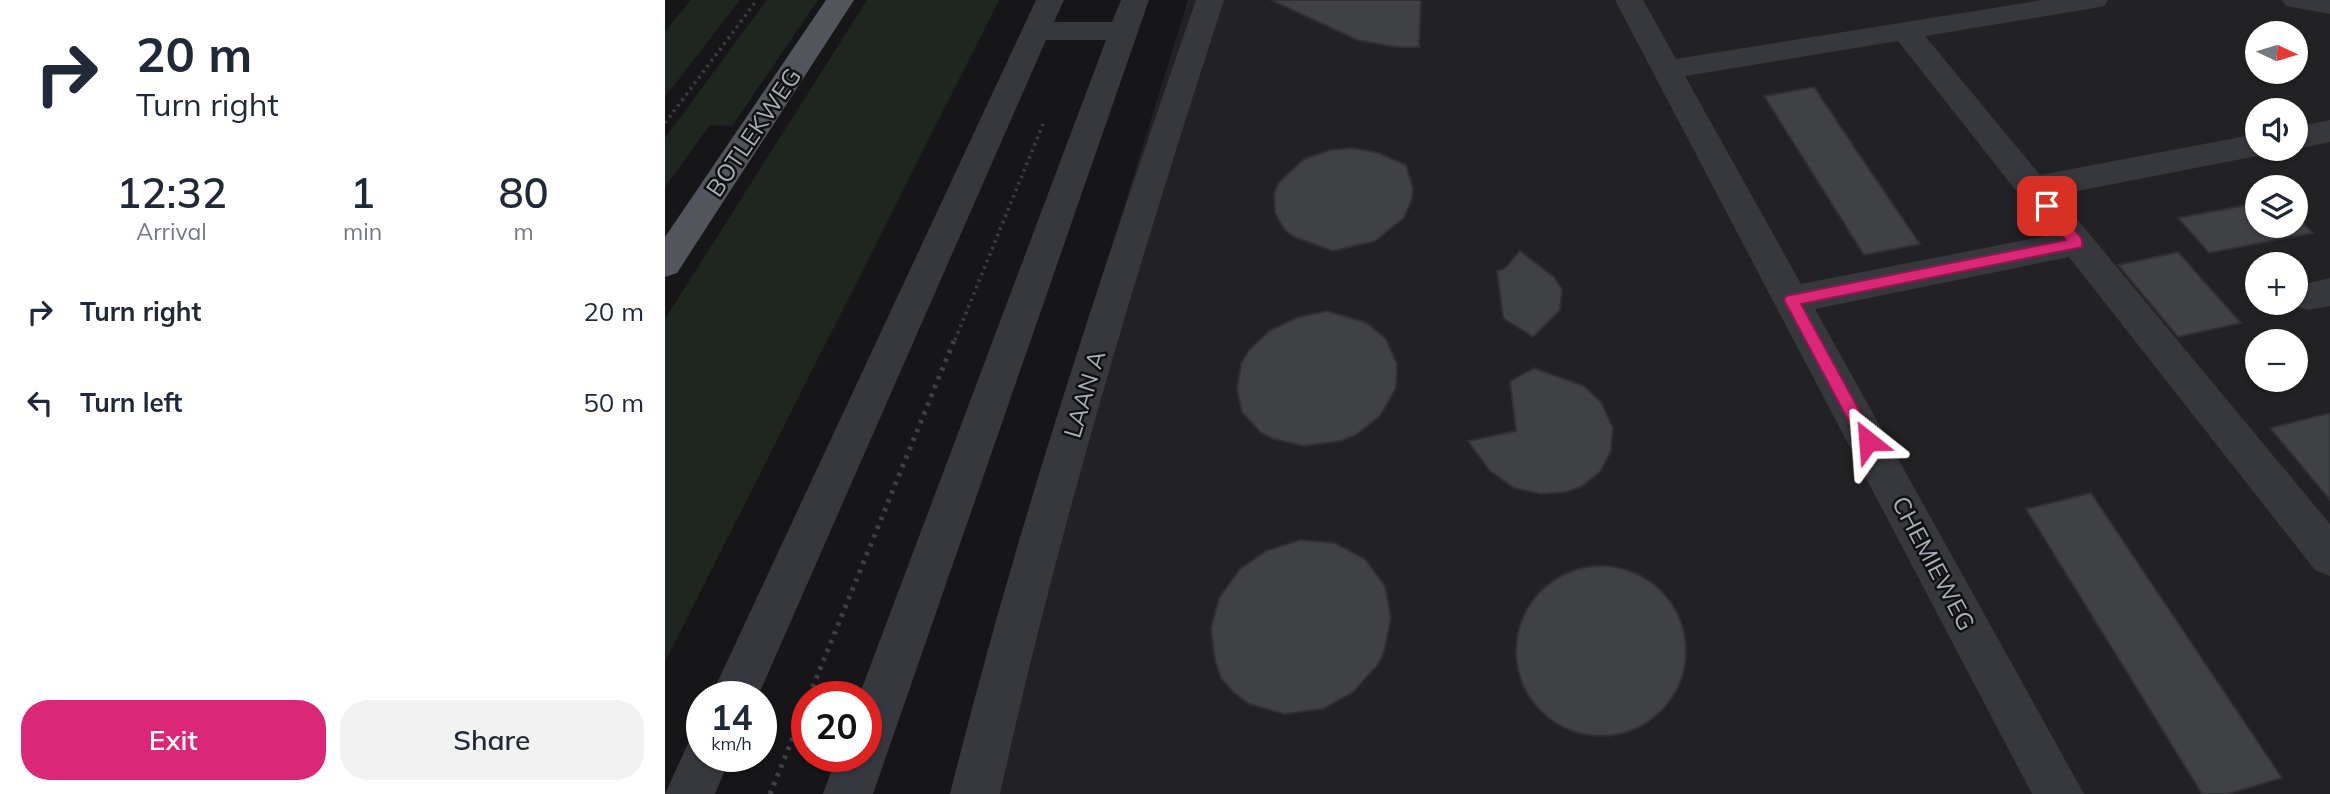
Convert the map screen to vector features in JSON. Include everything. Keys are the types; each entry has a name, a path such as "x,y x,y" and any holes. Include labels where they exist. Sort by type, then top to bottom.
{"main road":[{"name":"BOTLEKWEG","path":"665,264 840,0"}],"lane":[{"name":"LAAN A","path":"975,794 1039,543 1136,222 1210,0"},
{"name":"CHEMIEWEG","path":"1629,0 2059,794"},
{"path":"1667,70 2094,0"},
{"path":"2296,0 2330,6"},
{"path":"741,681 1044,15 1129,15 882,699"},
{"path":"1906,32 2330,556"},
{"path":"2033,188 2245,147"},
{"path":"1792,300 2077,243"},
{"path":"689,794 699,772"},
{"path":"848,794 856,772"}],"path":[{"path":"665,123 757,0"},
{"path":"815,681 1044,120"},
{"path":"770,794 791,742"}],"shaded area":[{"path":"691,0 740,0 665,97 665,31"},
{"path":"767,0 818,0 732,126 710,125 665,187 665,138"},
{"path":"867,0 999,0 665,662 665,319"},
{"path":"1188,0 2330,0 2330,794 954,794 996,619"}],"building":[{"path":"1271,0 1421,0 1419,47 1395,47 1357,40"},
{"path":"1814,87 1920,244 1864,255 1764,96"},
{"path":"1353,148 1379,153 1406,165 1413,188 1412,199 1404,218 1375,241 1333,251 1294,237 1285,230 1275,213 1274,193 1279,182 1304,159 1330,150"},
{"path":"2245,205 2245,238 2287,238 2209,253 2178,218"},
{"path":"1520,251 1554,277 1562,289 1560,310 1533,337 1503,318 1497,271 1504,269"},
{"path":"2178,252 2241,323 2178,337 2118,265"},
{"path":"1327,311 1367,323 1386,339 1397,364 1396,388 1380,416 1356,435 1341,441 1303,446 1261,433 1242,412 1237,389 1241,364 1249,350 1269,331 1298,317"},
{"path":"1534,368 1584,386 1601,402 1613,428 1611,451 1600,472 1581,487 1566,492 1541,494 1514,488 1490,471 1468,441 1516,431 1510,381"},
{"path":"2330,413 2330,500 2270,428"},
{"path":"2091,493 2282,778 2228,794 2202,794 2026,509"},
{"path":"1300,540 1335,543 1365,559 1385,586 1391,618 1384,652 1377,666 1353,692 1323,709 1284,714 1249,704 1221,678 1215,661 1211,628 1219,598 1240,569 1266,551"},
{"path":"1601,566 1634,572 1661,591 1680,618 1686,651 1680,684 1661,711 1634,730 1601,736 1568,730 1541,711 1522,684 1516,651 1522,618 1541,591 1568,572"}],"route":[{"path":"1868,441 1792,300 2077,243 2047,206"}]}
